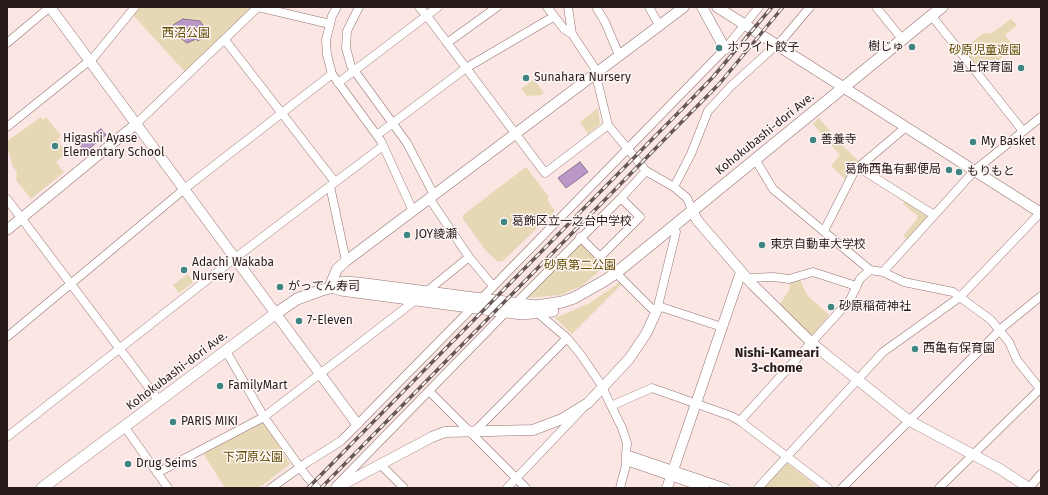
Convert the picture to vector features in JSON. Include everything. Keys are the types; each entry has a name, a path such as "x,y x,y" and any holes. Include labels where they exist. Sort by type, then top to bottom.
{"main road":[{"name":"Kohokubashi-dori Ave.","path":"331,288 417,299 536,306 562,302 574,298 616,273 942,7"},
{"name":"Kohokubashi-dori Ave.","path":"47,486 124,426 275,314 297,299 331,288 343,282 426,292 477,303 506,312 539,314 558,310 582,300 604,281"}],"street":[{"path":"7,44 50,7 357,424"},
{"path":"7,127 94,57 134,7"},
{"path":"7,230 136,124 258,7 330,24"},
{"path":"337,7 330,24 326,48 332,74 377,135 413,211"},
{"path":"359,7 349,24 346,40 349,61 353,71 407,143 432,197 469,257 493,286"},
{"path":"419,7 545,173 608,125"},
{"path":"338,83 438,7"},
{"path":"447,43 497,7"},
{"path":"547,7 553,17 564,29 572,34 594,67 608,125 627,150 646,170 674,187 687,198 697,220 743,275 811,342 908,420 972,454 1029,488 1041,474"},
{"path":"568,7 572,34"},
{"path":"596,7 605,22 619,56"},
{"path":"649,7 659,25"},
{"path":"331,288 337,269 346,261 684,7"},
{"path":"702,7 725,49"},
{"path":"717,7 1041,212 960,297 882,352 758,488"},
{"path":"271,488 340,441 725,49 746,25 759,7"},
{"path":"674,187 691,154 708,111 797,24 810,7"},
{"path":"876,7 902,39"},
{"path":"931,15 1023,132"},
{"path":"377,135 466,68 553,17"},
{"path":"225,40 282,111 333,184 346,261"},
{"path":"7,337 184,189 282,111 332,74"},
{"path":"883,272 975,170 1041,117"},
{"path":"824,231 858,167 906,127"},
{"path":"7,437 235,258 383,146"},
{"path":"756,159 774,189 870,270 883,272 904,282 953,292 991,320 1008,342 1017,360 1040,388 939,488"},
{"path":"858,167 934,215"},
{"path":"515,304 580,237 621,198 646,170"},
{"path":"600,257 640,217 621,198"},
{"path":"7,199 159,401"},
{"path":"507,488 603,388 639,346 658,308 676,232 674,225"},
{"path":"580,237 651,308 658,308 722,328"},
{"path":"426,292 469,257"},
{"path":"740,421 850,300 856,284 870,270"},
{"path":"743,275 789,279 813,272 856,284"},
{"path":"667,488 722,328 743,275"},
{"path":"842,488 908,420 1000,330 1040,298"},
{"path":"157,473 264,417 417,299"},
{"path":"335,488 506,312"},
{"path":"539,314 567,338 581,355 603,388 627,442 626,458 620,488"},
{"path":"471,430 567,338"},
{"path":"226,351 264,417 317,488"},
{"path":"611,406 652,388 696,404 740,421 828,488"},
{"path":"429,391 471,430 526,488"},
{"path":"335,488 382,465 439,433 471,430 522,431 542,428 562,419 588,403"},
{"path":"124,426 168,488"},
{"path":"626,458 726,488"},
{"path":"382,465 404,488"},
{"path":"672,473 705,488"}],"green space":[{"name":"西沼公園","path":"140,7 249,7 250,11 185,72 133,15"},
{"name":"砂原児童遊園","path":"1011,19 1017,25 1005,35 1015,47 983,73 964,48 982,34 992,33"},
{"path":"533,80 544,93 541,95 527,96 521,89"},
{"path":"598,108 600,124 588,134 580,122"},
{"path":"41,117 43,120 46,117 61,136 57,139 67,153 56,162 64,172 31,199 16,180 17,172 12,165 10,155 7,150 7,141"},
{"path":"819,118 846,149 859,161 847,179 845,179 831,166 840,155 813,124"},
{"path":"526,167 549,197 547,199 555,211 504,260 498,262 486,251 463,219 463,215"},
{"path":"905,200 929,217 908,240 903,236 917,219 917,215 903,204"},
{"name":"砂原第二公園","path":"580,242 605,266 582,286 560,295 526,298"},
{"path":"188,274 194,282 179,293 173,285"},
{"path":"800,280 807,295 829,315 813,334 809,334 780,304 789,290 790,283"},
{"name":"砂原第二公園","path":"620,282 622,284 572,334 555,318 590,303"},
{"name":"下河原公園","path":"264,421 290,464 263,485 255,488 225,488 203,453"},
{"path":"784,464 788,464 819,488 762,488"}],"shaded area":[{"path":"183,19 200,21 205,28 202,38 198,41 196,39 187,43 179,37 172,28 173,25"},
{"path":"101,129 106,135 85,152 80,145"},
{"path":"580,162 588,172 566,188 558,178"}],"railway":[{"path":"308,488 713,77 772,7"},
{"path":"321,488 720,83 783,7"}],"place":[{"name":"樹じゅ","path":"912,47"},
{"name":"ホワイト餃子","path":"719,48"},
{"name":"道上保育園","path":"1021,68"},
{"name":"Sunahara Nursery","path":"526,78"},
{"name":"善養寺","path":"813,140"},
{"name":"My Basket","path":"973,142"},
{"name":"Higashi Ayase Elementary School","path":"55,146"},
{"name":"葛飾西亀有郵便局","path":"949,170"},
{"name":"もりもと","path":"959,172"},
{"name":"葛飾区立一之台中学校","path":"504,222"},
{"name":"JOY綾瀬","path":"407,235"},
{"name":"東京自動車大学校","path":"762,245"},
{"name":"Adachi Wakaba Nursery","path":"184,270"},
{"name":"がってん寿司","path":"280,287"},
{"name":"砂原稲荷神社","path":"831,307"},
{"name":"7-Eleven","path":"299,321"},
{"name":"西亀有保育園","path":"915,349"},
{"name":"FamilyMart","path":"220,386"},
{"name":"PARIS MIKI","path":"173,422"},
{"name":"Drug Seims","path":"128,464"}],"district":[{"name":"Nishi-Kameari 3-chome","path":"777,360"}]}
